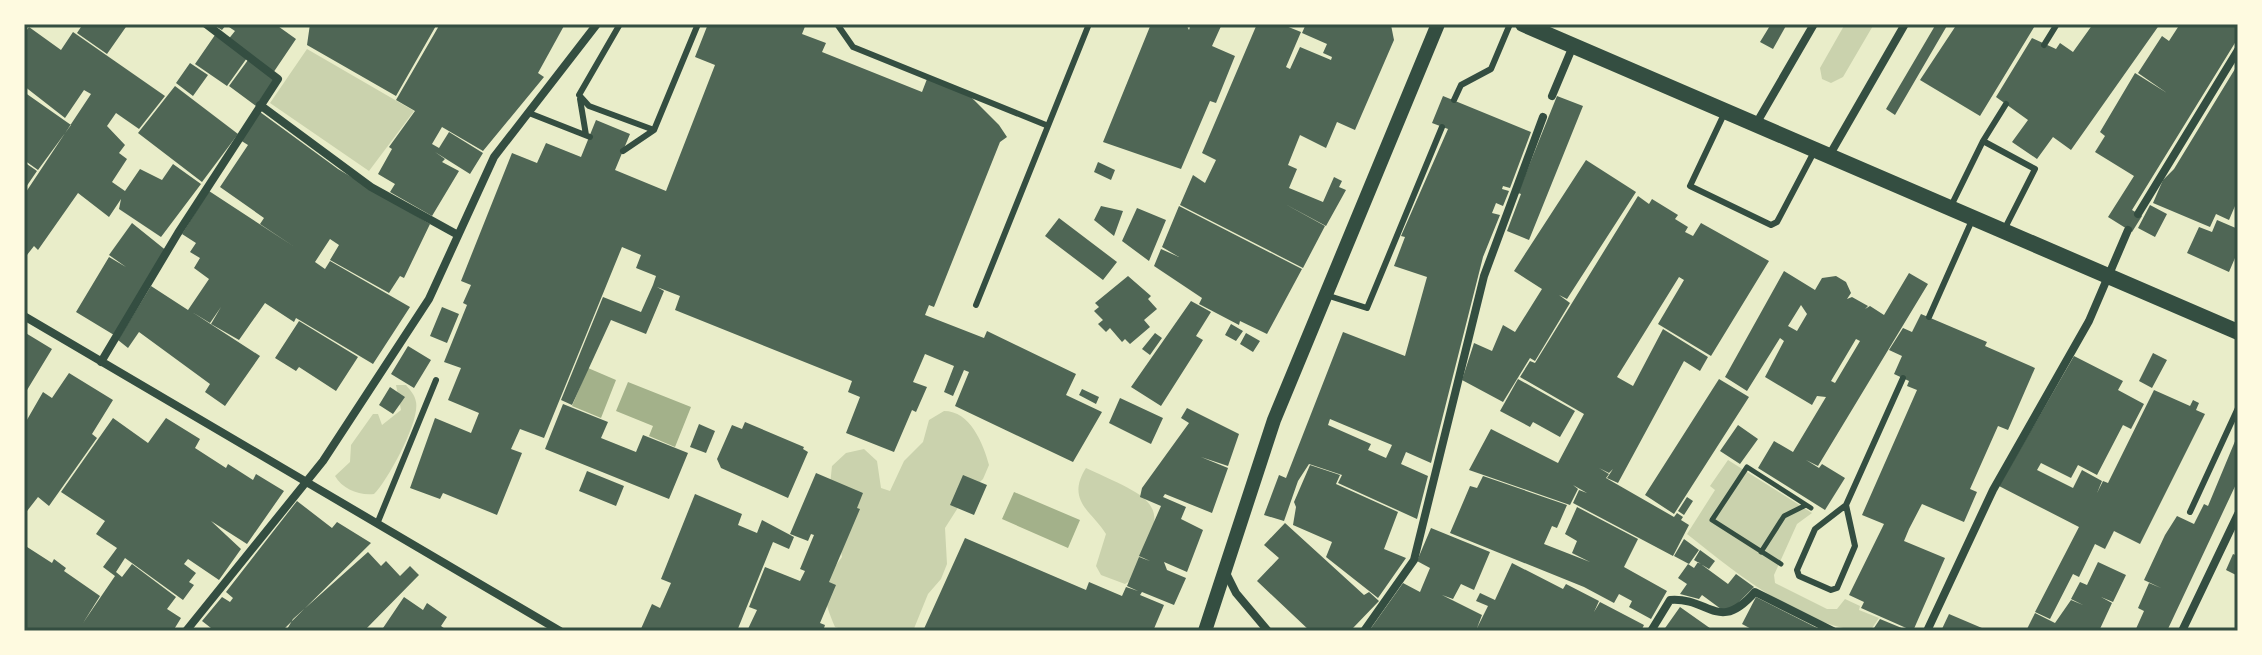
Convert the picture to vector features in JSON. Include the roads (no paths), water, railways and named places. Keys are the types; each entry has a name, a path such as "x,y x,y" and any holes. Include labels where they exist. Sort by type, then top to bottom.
{"main road":[{"path":"1523,24 2238,332"}],"street":[{"path":"101,362 277,77 216,35 206,24"},
{"path":"186,631 304,484 429,299 494,157 597,24"},
{"path":"1205,631 1274,420 1438,24"},
{"path":"1756,124 1814,24"},
{"path":"1822,153 1905,24"},
{"path":"1552,96 1574,46"},
{"path":"2138,214 2238,50"},
{"path":"260,105 371,187 458,235"},
{"path":"1364,631 1414,560 1484,276 1543,117"},
{"path":"1927,631 1993,490 2089,321 2128,230"},
{"path":"24,316 304,484 560,631"},
{"path":"2182,631 2238,514"},
{"path":"1224,570 1236,593 1268,631"},
{"path":"1651,631 1670,600 1722,614 1742,607 1755,592 1833,631"}],"lane":[{"path":"529,113 590,137 584,131 579,95 620,24"},
{"path":"623,151 654,130 698,24"},
{"path":"837,24 853,47 1046,125"},
{"path":"976,305 1089,24"},
{"path":"1454,100 1461,85 1491,69 1510,24"},
{"path":"2044,45 2057,24"},
{"path":"579,95 589,106 654,130"},
{"path":"1949,208 2006,104"},
{"path":"1725,111 1690,186 1771,225 1777,222 1822,153"},
{"path":"1325,295 1367,308 1442,127"},
{"path":"1983,141 2035,169 2004,231"},
{"path":"1929,317 1973,218"},
{"path":"1846,505 1855,546 1837,588 1831,590 1799,576 1797,570 1815,529 1846,505 1903,378"},
{"path":"377,524 436,380"},
{"path":"2190,512 2238,408"}]}
